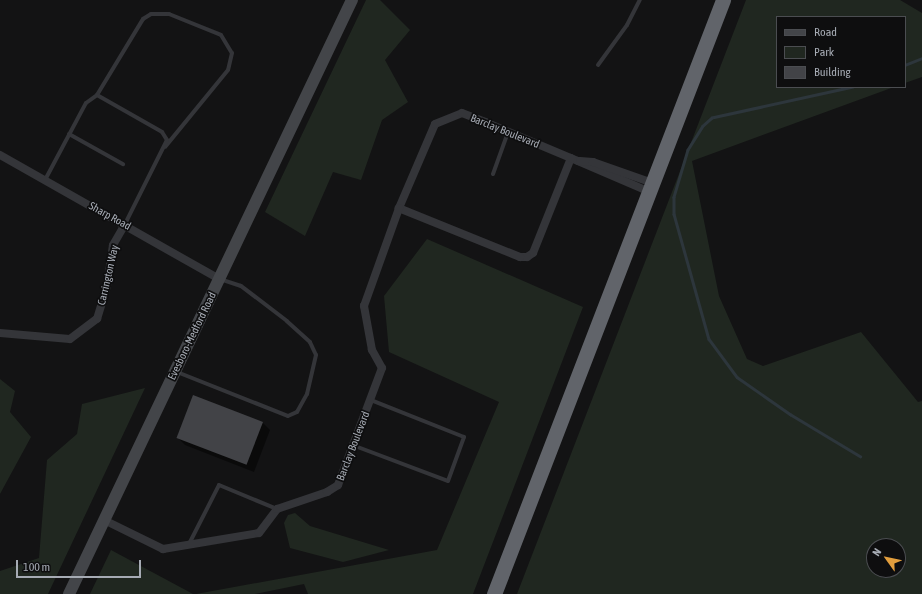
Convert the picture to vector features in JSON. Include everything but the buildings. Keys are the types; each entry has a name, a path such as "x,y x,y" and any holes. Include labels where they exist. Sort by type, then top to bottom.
{"highway":[{"path":"494,594 723,0"}],"street":[{"name":"Evesboro-Medford Road","path":"69,594 352,0"},
{"name":"Barclay Boulevard","path":"277,509 327,492 338,486 355,446 382,368 372,350 364,306 399,208 435,124 462,113 575,159 591,169 651,188"},
{"name":"Sharp Road","path":"0,155 126,224 219,278"},
{"path":"399,208 520,257 527,257 533,253 575,159"},
{"name":"Carrington Way","path":"0,333 70,339 97,319 107,286 113,245 126,224"},
{"path":"104,520 163,549 259,533 277,509"}],"lane":[{"path":"598,65 627,25 640,0"},
{"path":"45,180 86,103 97,95 143,19 151,14 168,14 221,36 232,53 228,70 165,147"},
{"path":"97,95 162,132 167,140 165,147 126,224"},
{"path":"493,174 509,132"},
{"path":"69,134 124,164"},
{"path":"175,371 288,416 297,412 307,394 316,355 310,342 287,320 241,286 219,278"},
{"path":"355,446 448,481 464,437 371,400"},
{"path":"188,544 219,484 277,509"}],"green space":[{"path":"366,0 380,0 410,30 385,60 408,102 382,120 361,180 333,172 305,236 265,212"},
{"path":"746,0 900,0 922,13 922,77 906,83 906,16 776,16 776,88 891,88 692,161 719,296 747,359 763,366 861,332 918,402 922,401 922,594 517,594"},
{"path":"427,239 583,307 473,594 308,594 304,584 255,594 196,594 437,550 499,402 389,352 384,296"},
{"path":"0,379 15,391 10,412 31,437 0,494"},
{"path":"145,388 48,594 0,594 0,571 39,558 47,460 77,434 82,404"},
{"path":"295,513 310,526 389,550 343,562 290,548 284,523 288,515"},
{"path":"111,550 193,594 90,594"}],"waterway":[{"path":"906,65 922,58"},
{"path":"848,88 712,118 703,126 688,150 674,197 674,214 709,339 737,377 790,414 860,456"}]}
